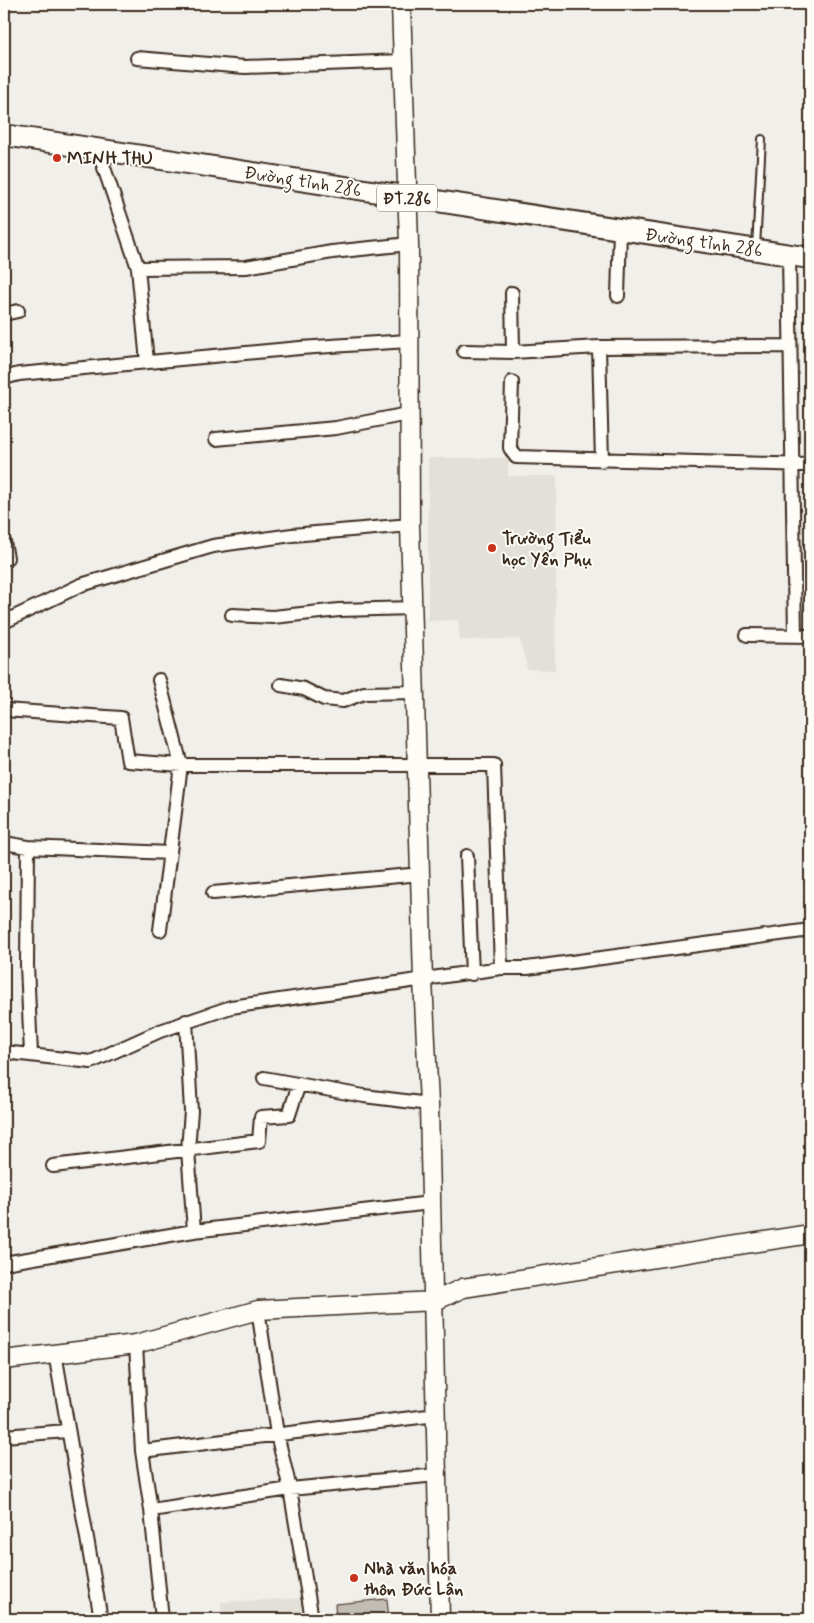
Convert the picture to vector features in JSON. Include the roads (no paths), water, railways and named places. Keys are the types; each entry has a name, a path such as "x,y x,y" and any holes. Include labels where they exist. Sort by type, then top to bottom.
{"main road":[{"name":"Đường tỉnh 286","path":"4,136 223,167 408,198 810,258"}],"street":[{"path":"400,4 408,198 410,525 414,608 416,764 423,980 430,1104 430,1203 435,1301 440,1619"},
{"path":"137,58 245,67 403,61"},
{"path":"98,150 138,268 147,362"},
{"path":"618,296 620,230"},
{"path":"138,268 246,267 332,252 408,244"},
{"path":"789,254 794,464 795,636"},
{"path":"512,293 513,352"},
{"path":"4,314 18,311"},
{"path":"4,378 19,374 147,362 300,348 408,341"},
{"path":"464,351 513,352 598,347 790,346"},
{"path":"598,347 602,461"},
{"path":"512,382 510,448 516,457 602,461 810,465"},
{"path":"216,439 336,428 408,414"},
{"path":"4,622 81,585 213,546 292,534 410,525"},
{"path":"4,542 7,558"},
{"path":"232,615 273,617 339,610 414,608"},
{"path":"747,635 810,636"},
{"path":"159,680 180,765 160,930"},
{"path":"281,685 304,689 324,699 343,701 364,693 416,692"},
{"path":"4,710 121,718 128,761 180,765 494,765 501,968"},
{"path":"4,843 28,847 170,853"},
{"path":"28,847 27,965 30,1054"},
{"path":"467,856 472,974"},
{"path":"213,893 420,874"},
{"path":"4,1052 91,1062 186,1021 230,1007 472,974 501,968 527,968 810,930"},
{"path":"186,1021 191,1110 188,1150 194,1231"},
{"path":"264,1078 364,1096 430,1104"},
{"path":"53,1166 259,1141 261,1118 289,1115 299,1084"},
{"path":"4,1263 194,1231 430,1203"},
{"path":"4,1360 136,1344 258,1310 435,1301 463,1288 810,1234"},
{"path":"258,1310 277,1434 290,1489 312,1619"},
{"path":"136,1344 142,1451 151,1510 162,1619"},
{"path":"55,1354 101,1619"},
{"path":"142,1451 436,1415"},
{"path":"4,1436 67,1431"},
{"path":"151,1510 290,1489 437,1475"}],"lane":[{"path":"756,250 762,139"}],"place":[{"name":"MINH THU","path":"57,158"},
{"name":"Trường Tiểu học Yên Phụ","path":"492,548"},
{"name":"Nhà văn hóa thôn Đức Lân","path":"354,1578"}]}
